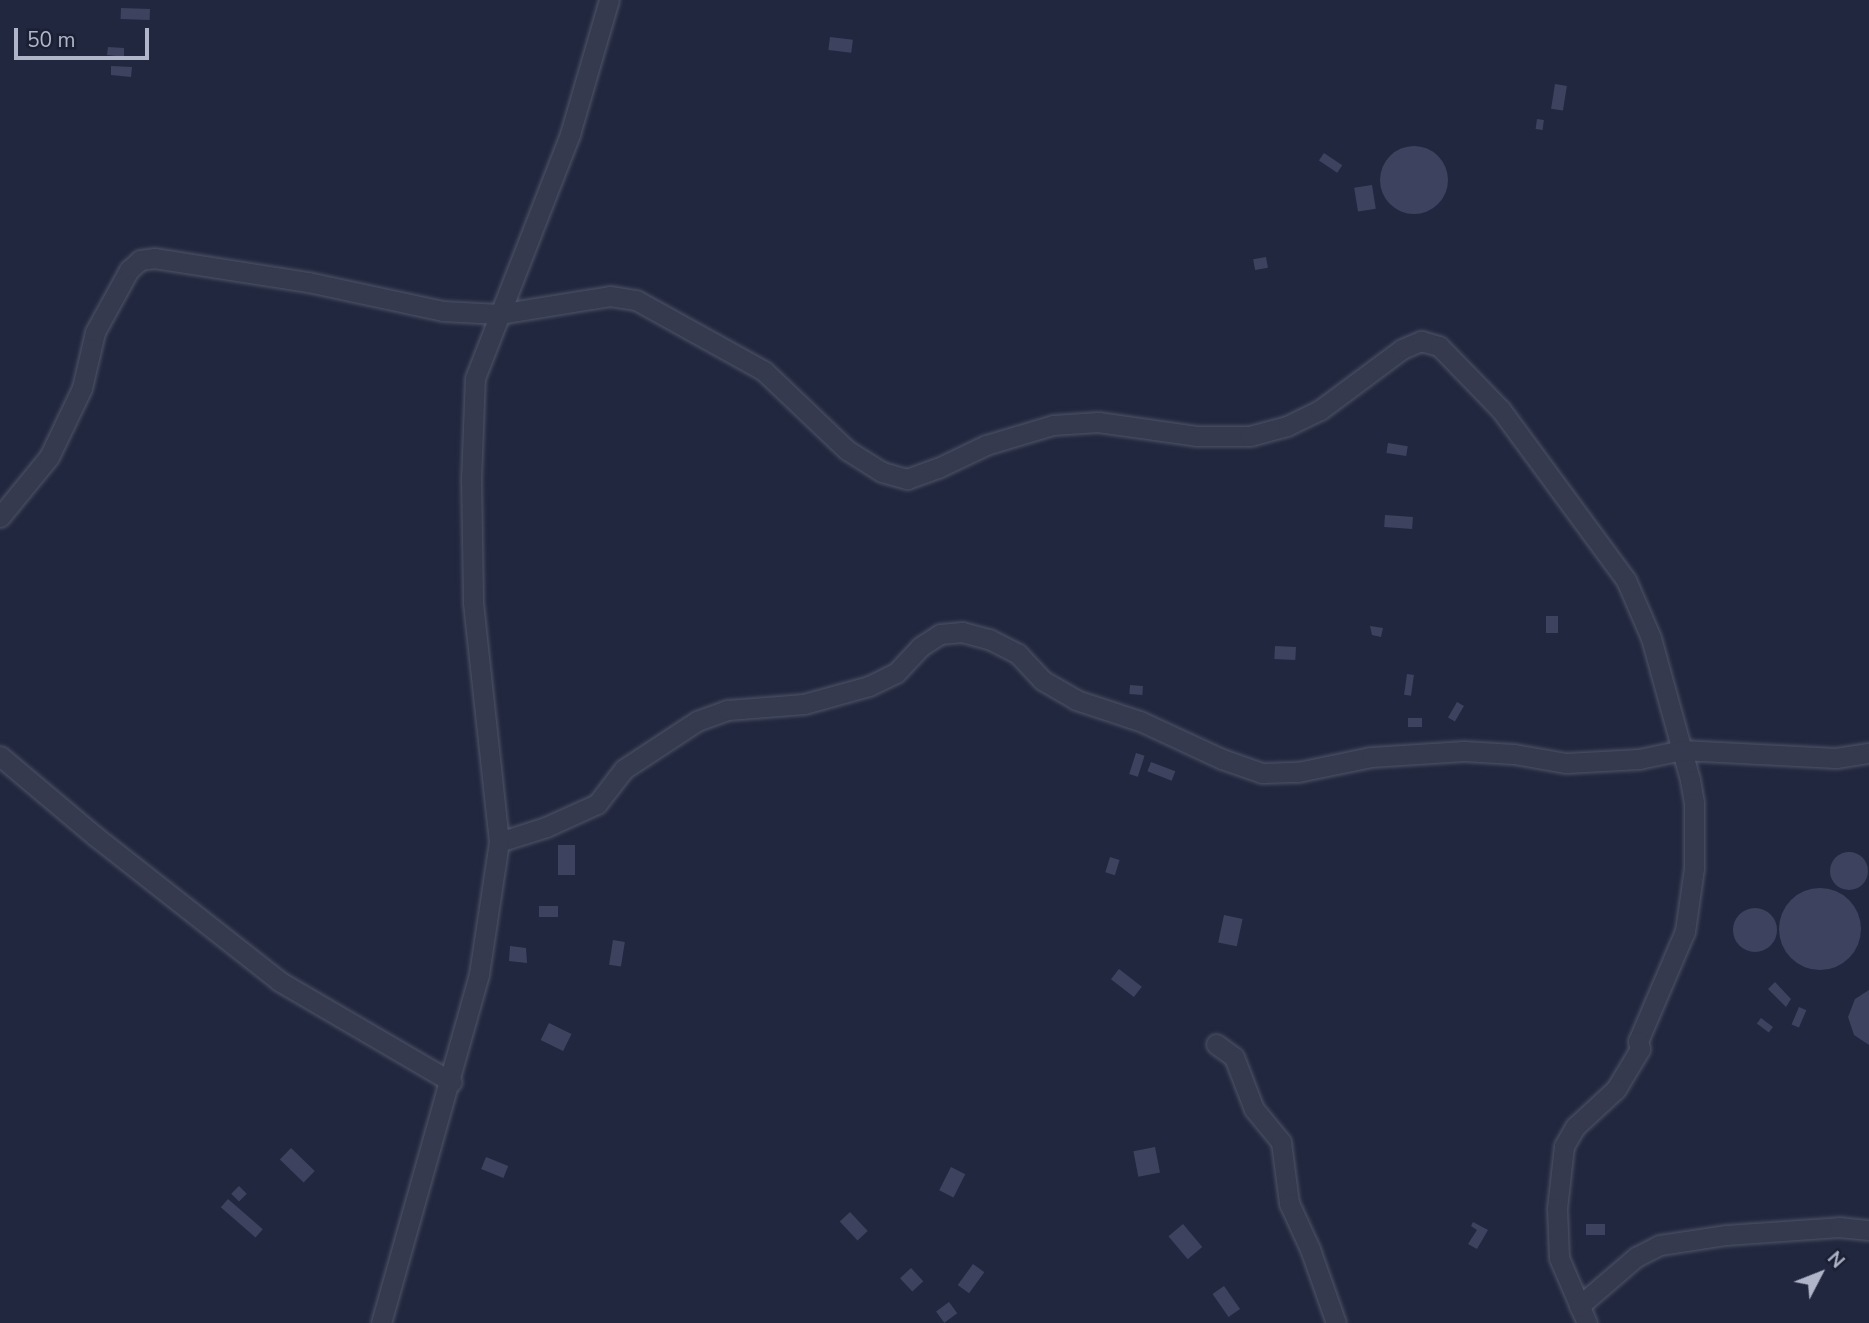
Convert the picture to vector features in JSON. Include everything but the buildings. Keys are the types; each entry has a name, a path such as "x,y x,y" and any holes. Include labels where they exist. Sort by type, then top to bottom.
{"street":[{"path":"382,1323 452,1082 480,974 499,842 473,601 471,480 475,378 570,134 609,0"},
{"path":"0,517 48,457 82,388 95,332 129,270 140,260 153,258 308,282 443,311 499,314 610,296 636,300 764,372 847,450 882,472 907,479 938,468 986,445 1053,425 1098,422 1196,436 1250,436 1287,426 1320,410 1402,349 1421,341 1439,346 1501,410 1626,580 1651,638 1694,803 1694,868 1685,931 1638,1041 1640,1049 1616,1088 1575,1127 1564,1146 1557,1208 1559,1258 1583,1315 1636,1257 1660,1245 1726,1235 1839,1227 1869,1230"},
{"path":"499,842 546,827 597,804 624,769 697,722 728,710 804,704 869,686 896,673 920,648 940,634 962,632 989,639 1018,654 1042,680 1076,700 1140,720 1222,759 1262,773 1298,772 1371,757 1420,752 1514,754 1566,763 1602,763 1682,750 1836,758 1869,753"},
{"path":"0,756 95,836 279,981 452,1082"},
{"path":"1216,1044 1234,1057 1254,1109 1281,1142 1289,1203 1310,1249 1336,1323"}]}
